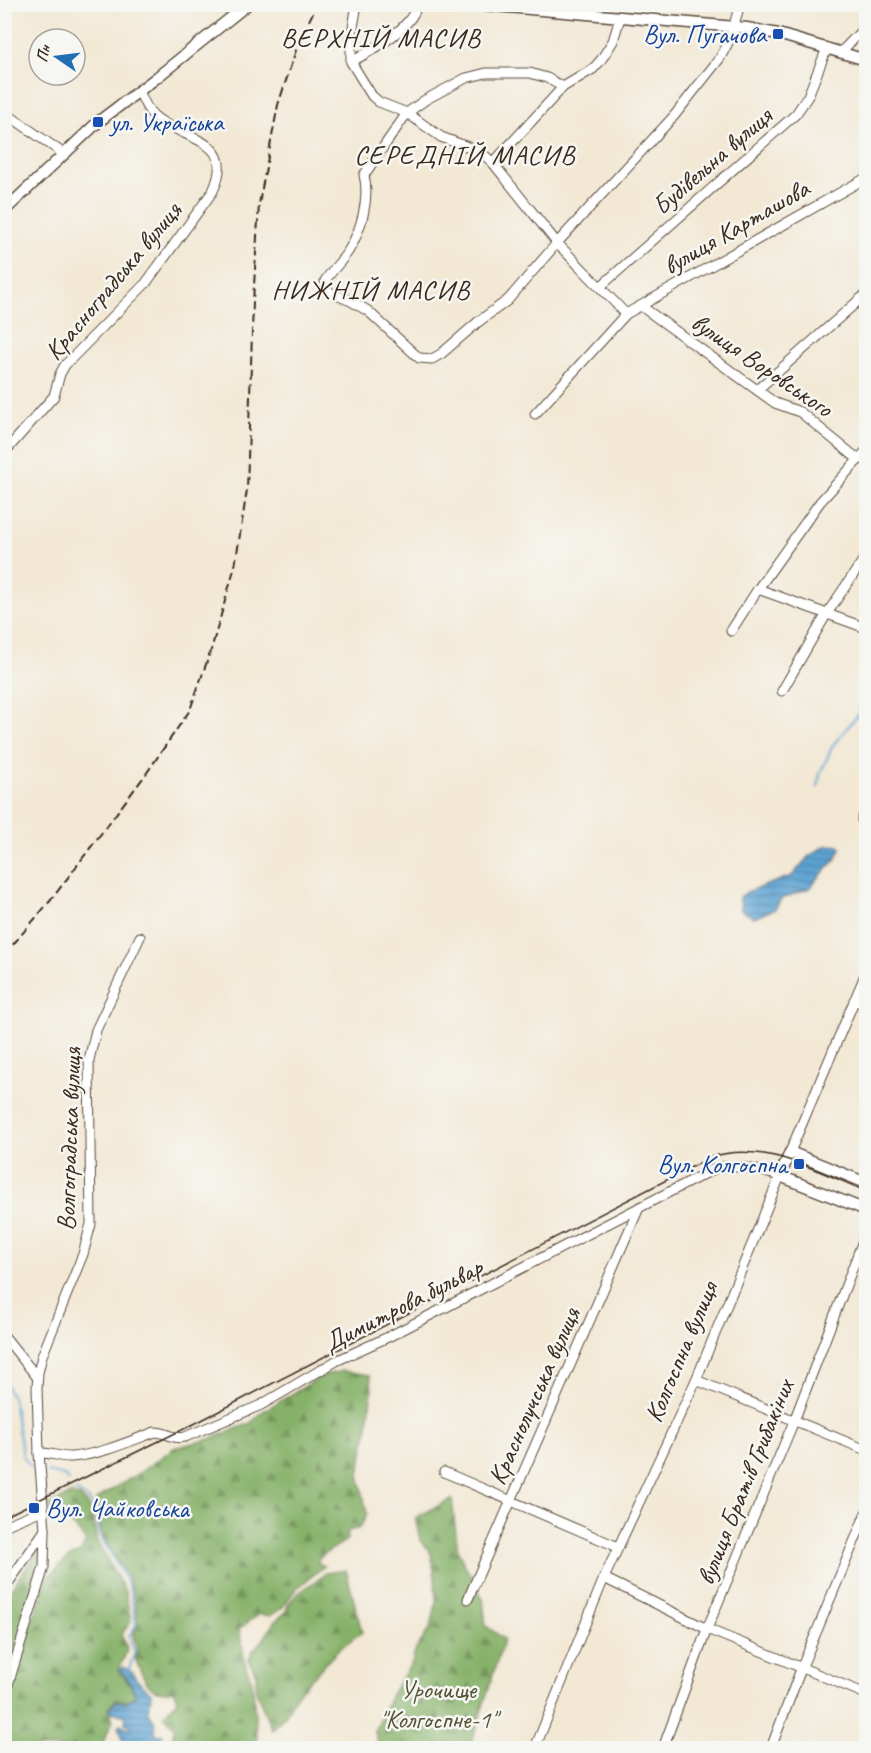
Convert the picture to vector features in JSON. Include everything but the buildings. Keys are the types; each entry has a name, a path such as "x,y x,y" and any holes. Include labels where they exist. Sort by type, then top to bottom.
{"street":[{"path":"4,211 98,122 248,4"},
{"path":"357,4 351,39 351,62 372,96 379,102 407,112 441,137 481,152 493,163 557,243 626,314"},
{"path":"351,62 374,49 398,31 411,19 417,4"},
{"path":"472,4 581,10 620,18 732,27 778,34 867,60"},
{"path":"563,87 538,74 486,73 475,75 425,100 407,112 364,175 366,182 363,215 349,250 325,281 327,291 368,311 419,358 432,359 441,354 508,300 681,108 720,58 729,39 740,4"},
{"path":"493,163 563,87 593,69 601,60 613,41 620,18"},
{"path":"841,52 867,26"},
{"name":"Будівельна вулиця","path":"600,287 796,114 808,96 827,48"},
{"name":"Красноградська вулиця","path":"4,453 54,396 65,365 146,283 213,192 217,183 220,165 215,152 153,115 139,91"},
{"path":"4,112 64,154"},
{"name":"вулиця Карташова","path":"535,414 626,314 867,178"},
{"path":"757,390 867,294"},
{"name":"вулиця Воровського","path":"641,306 775,403 800,412 859,460"},
{"path":"731,631 820,502 867,451"},
{"path":"782,691 826,615 867,556"},
{"path":"758,589 867,628"},
{"name":"Волгоградська вулиця","path":"4,1698 44,1567 45,1530 39,1454 37,1377 42,1356 83,1254 90,1224 89,1060 96,1030 140,937"},
{"name":"Колгоспна вулиця","path":"536,1749 604,1578 696,1380 867,973"},
{"path":"854,1000 867,1005"},
{"path":"790,1152 867,1183"},
{"name":"Димитрова бульвар","path":"39,1454 49,1453 65,1457 95,1453 155,1432 174,1438 185,1437 261,1405 336,1361 638,1210 716,1168 743,1167 780,1176"},
{"path":"780,1176 867,1210"},
{"name":"Краснолучська вулиця","path":"468,1599 638,1210"},
{"name":"вулиця Братів Грибакіних","path":"663,1749 707,1629 794,1421 867,1233"},
{"path":"4,1336 37,1377"},
{"path":"696,1380 867,1450"},
{"path":"444,1472 618,1547"},
{"path":"4,1526 42,1510"},
{"path":"771,1749 801,1669 867,1513"},
{"path":"4,1589 45,1530"},
{"path":"604,1578 707,1629 867,1694"}],"green space":[{"path":"343,1371 370,1375 372,1389 368,1427 359,1474 367,1514 360,1528 348,1531 347,1539 320,1558 317,1562 324,1566 295,1590 282,1608 270,1616 260,1614 239,1629 246,1667 252,1681 258,1748 175,1748 171,1742 175,1727 164,1715 178,1699 174,1690 158,1691 148,1685 135,1659 137,1650 133,1635 138,1623 134,1597 127,1577 101,1534 97,1499 174,1448 210,1439 251,1423 263,1411 324,1375"},
{"path":"71,1494 80,1497 89,1506 97,1541 125,1591 131,1622 123,1632 122,1638 126,1651 119,1671 136,1696 125,1702 116,1700 109,1707 113,1721 103,1742 104,1748 5,1748 5,1705 47,1578 68,1558 80,1552 86,1543 71,1524 51,1511 50,1505"},
{"name":"Урочище \"Колгоспне-1\"","path":"452,1499 458,1552 483,1599 486,1626 504,1639 470,1748 379,1748 375,1732 391,1694 412,1663 416,1649 431,1627 436,1604 431,1553 420,1539 415,1518"},
{"path":"39,1550 41,1561 5,1688 5,1597"},
{"name":"Урочище \"Колгоспне-1\"","path":"346,1570 362,1632 340,1648 296,1695 287,1713 272,1730 256,1691 256,1675 249,1659 253,1650 264,1639 274,1622 286,1612 288,1604 296,1595 326,1573"}],"water":[{"path":"839,845 841,849 835,860 809,888 781,899 775,909 754,918 741,910 740,897 747,892 792,876 809,856 825,846"},
{"path":"124,1667 134,1674 136,1679 151,1693 152,1700 149,1701 147,1711 154,1720 155,1732 159,1735 163,1734 161,1741 137,1748 124,1748 118,1727 120,1724 129,1729 131,1727 125,1723 126,1716 111,1712 110,1708 116,1701 125,1703 136,1696 130,1682 120,1670"}],"waterway":[{"path":"818,787 820,774 833,745 860,712 861,686 866,673"},
{"path":"4,1380 13,1400 23,1456 32,1469"},
{"path":"47,1472 64,1476 68,1480"},
{"path":"75,1491 88,1499 96,1510 99,1534 127,1582 131,1594 136,1625 129,1636 135,1652 128,1672"}],"tram line":[{"path":"4,1517 198,1422 711,1157 751,1152 771,1155 810,1167 866,1191"}],"railway":[{"path":"4,955 51,900 146,774 190,710 211,650 235,566 247,490 253,302 259,204 278,105 298,44 317,4"}],"place":[{"name":"Вул. Пугачова","path":"778,34"},
{"name":"ул. Україська","path":"98,122"},
{"name":"Вул. Колгоспна","path":"799,1164"},
{"name":"Вул. Чайковська","path":"34,1508"}],"district":[{"name":"ВЕРХНІЙ МАСИВ","path":"381,38"},
{"name":"СЕРЕДНІЙ МАСИВ","path":"465,155"},
{"name":"НИЖНІЙ МАСИВ","path":"371,290"}]}
